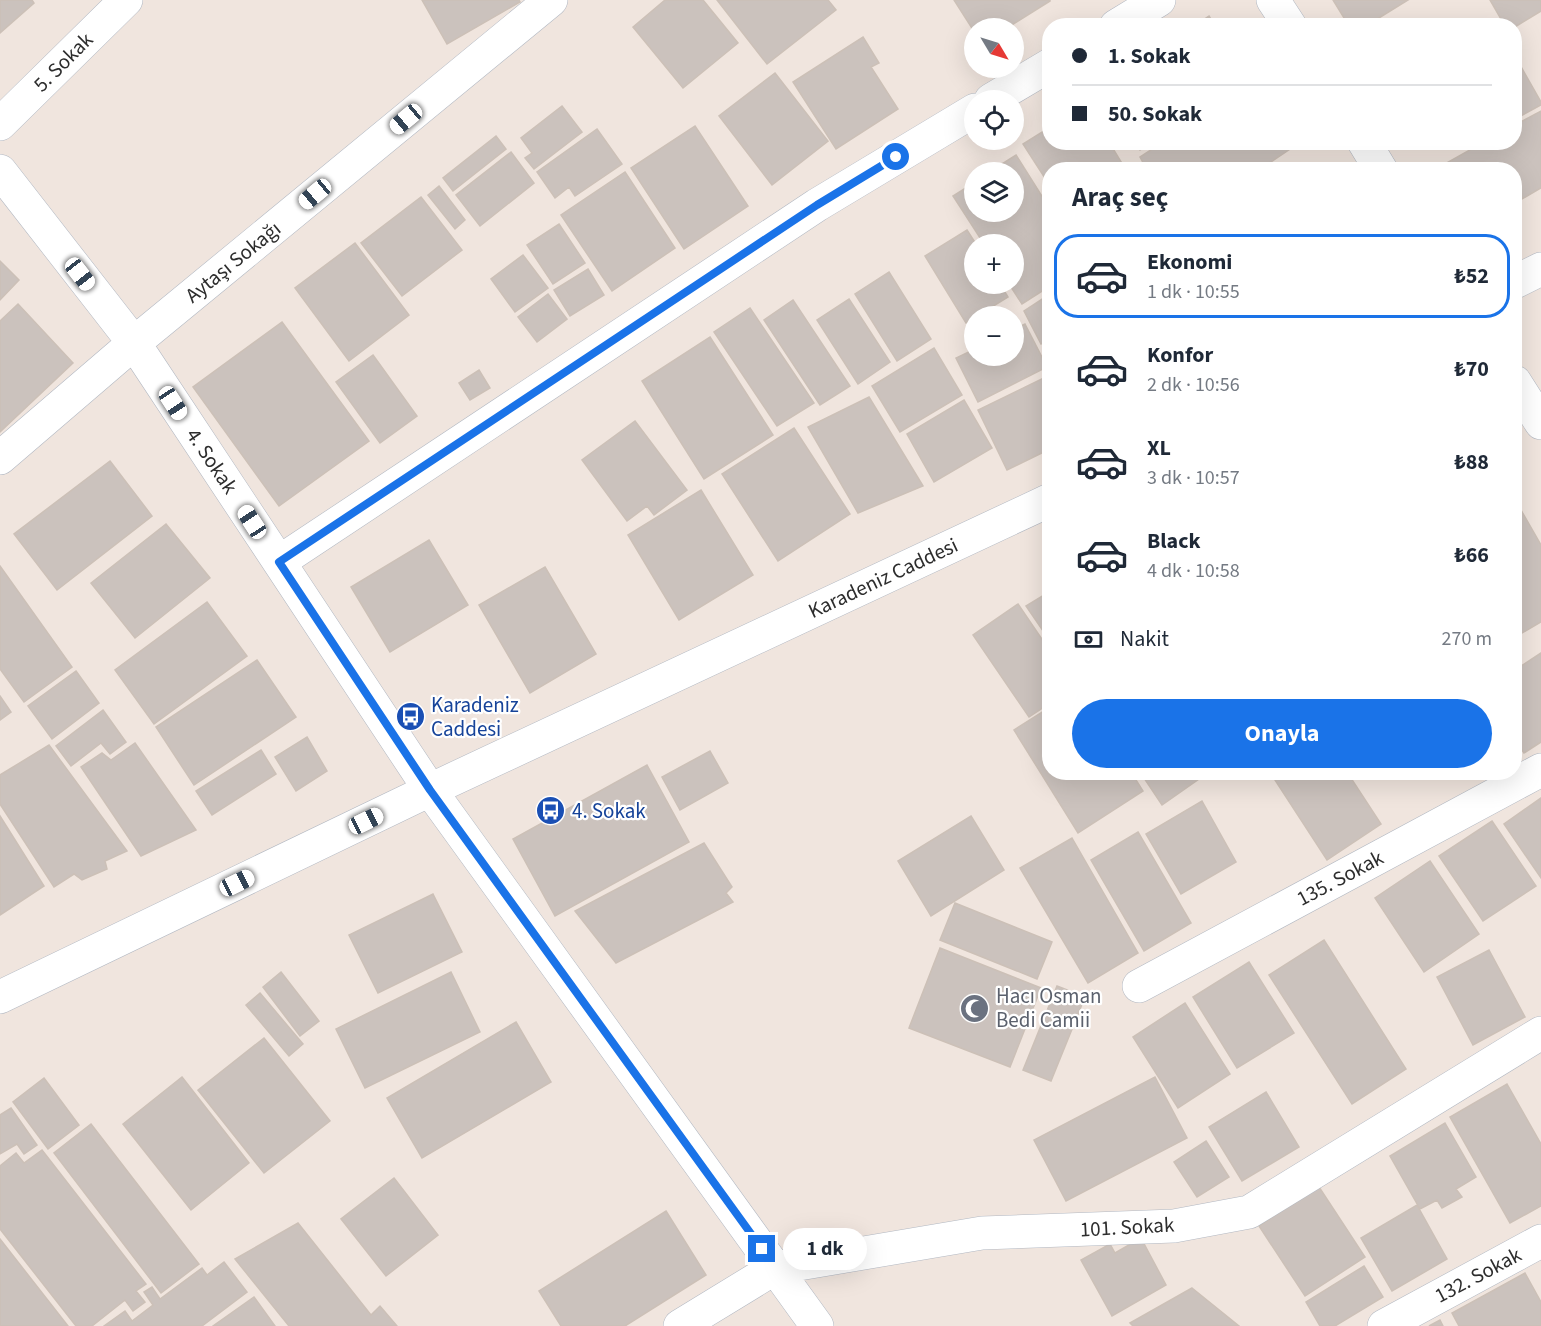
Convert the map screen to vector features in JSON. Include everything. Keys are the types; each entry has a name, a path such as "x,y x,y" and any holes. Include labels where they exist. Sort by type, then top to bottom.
{"street":[{"name":"5. Sokak","path":"0,124 126,0"},
{"name":"Aytaşı Sokağı","path":"0,458 134,343 551,0"},
{"path":"1129,18 1159,0"},
{"path":"1274,0 1285,18"},
{"path":"1008,90 1042,70"},
{"path":"279,562 817,205 964,117"},
{"name":"4. Sokak","path":"0,171 134,343 430,790 817,1326"},
{"path":"1522,278 1541,269"},
{"path":"1522,393 1541,423"},
{"name":"Karadeniz Caddesi","path":"0,997 430,790 1042,504"},
{"name":"135. Sokak","path":"1138,986 1541,770"},
{"name":"101. Sokak","path":"680,1326 776,1268 982,1233 1174,1226 1249,1212 1541,1033"},
{"name":"132. Sokak","path":"1384,1326 1541,1241"}],"building":[{"path":"0,0 32,0 34,3 0,33"},
{"path":"422,0 519,0 520,2 447,44"},
{"path":"665,0 703,0 738,43 683,88 633,27"},
{"path":"717,0 828,0 836,10 767,64"},
{"path":"954,0 1050,0 1023,18 965,18"},
{"path":"1333,0 1408,0 1379,18 1344,18"},
{"path":"1490,0 1541,0 1541,11 1522,23 1522,18 1500,18"},
{"path":"863,37 879,63 871,67 898,109 836,149 793,82"},
{"path":"1522,68 1541,102 1541,105 1522,115"},
{"path":"775,73 828,141 772,185 719,116"},
{"path":"562,106 582,132 534,169 525,158 532,153 521,138"},
{"path":"1541,111 1541,188 1522,199 1522,162 1448,162 1470,150 1522,150 1522,121"},
{"path":"695,126 748,206 684,249 631,168"},
{"path":"597,129 622,164 575,196 569,187 555,198 537,172"},
{"path":"1042,132 1042,150 1114,150 1121,162 1042,162 1042,174 1024,143"},
{"path":"496,136 506,149 453,191 443,178"},
{"path":"1151,150 1289,150 1271,162 1143,162 1140,157"},
{"path":"511,152 534,183 480,226 456,195"},
{"path":"1016,155 1020,162 1005,162"},
{"path":"1024,168 1042,196 1042,291 1022,304 1016,294 1024,294 1024,234 978,234 970,222 1024,222"},
{"path":"625,172 675,248 612,291 561,215"},
{"path":"439,186 465,220 455,229 428,195"},
{"path":"964,189 964,213 953,196"},
{"path":"421,197 462,250 402,296 361,243"},
{"path":"559,224 585,263 553,284 527,245"},
{"path":"967,230 970,234 964,234 964,294 1006,294 1008,297 993,306 964,306 964,320 925,256"},
{"path":"355,243 409,315 349,361 295,288"},
{"path":"523,255 548,288 515,312 491,279"},
{"path":"0,261 19,280 0,300"},
{"path":"588,269 604,295 570,316 554,290"},
{"path":"889,272 931,339 897,361 855,294"},
{"path":"548,294 567,319 537,342 518,317"},
{"path":"849,299 890,362 858,384 817,320"},
{"path":"1042,299 1042,343 1024,311"},
{"path":"793,300 850,386 820,405 764,320"},
{"path":"18,304 73,363 0,432 0,321"},
{"path":"750,308 814,403 777,426 714,332"},
{"path":"282,322 369,441 279,506 193,387"},
{"path":"1025,324 1042,357 1042,370 978,402 956,358 964,354 964,366 1024,366"},
{"path":"710,337 773,435 704,479 642,381"},
{"path":"934,348 962,395 900,432 872,386"},
{"path":"373,355 417,416 380,443 336,382"},
{"path":"479,370 490,388 470,400 459,383"},
{"path":"1042,379 1042,453 1007,470 978,410"},
{"path":"869,397 923,486 858,513 808,427"},
{"path":"964,400 992,448 934,482 907,434"},
{"path":"635,421 687,490 654,515 647,506 627,521 582,460"},
{"path":"794,428 850,514 778,561 722,474"},
{"path":"110,461 152,516 57,590 14,534"},
{"path":"701,490 753,575 679,620 628,535"},
{"path":"1522,512 1541,545 1541,622 1522,633"},
{"path":"166,524 210,578 135,638 91,583"},
{"path":"429,540 468,605 390,652 351,587"},
{"path":"0,566 72,667 24,702 0,669"},
{"path":"545,567 596,654 530,693 479,605"},
{"path":"1042,596 1042,629 1026,606"},
{"path":"207,602 247,656 154,724 115,670"},
{"path":"1018,604 1042,639 1042,708 1029,717 973,635"},
{"path":"1541,653 1541,742 1524,753 1522,750 1522,665"},
{"path":"257,660 296,717 194,785 156,727"},
{"path":"76,671 99,703 52,739 28,706"},
{"path":"0,696 11,712 0,720"},
{"path":"103,710 126,742 110,754 101,743 71,766 56,746"},
{"path":"1042,712 1042,775 1014,730"},
{"path":"307,737 327,771 296,791 275,757"},
{"path":"135,743 196,830 141,856 81,767 102,753 111,760"},
{"path":"49,745 127,851 105,861 107,869 82,880 74,874 54,887 0,804 0,775"},
{"path":"261,750 276,774 212,815 196,791"},
{"path":"710,751 728,783 680,810 662,777"},
{"path":"647,765 689,842 555,916 513,839"},
{"path":"1045,780 1136,780 1143,791 1078,833"},
{"path":"1145,780 1198,780 1162,805"},
{"path":"1275,780 1352,780 1381,824 1327,860"},
{"path":"1541,798 1541,878 1504,824"},
{"path":"1202,801 1236,862 1181,894 1146,834"},
{"path":"0,816 44,886 0,915"},
{"path":"971,816 1004,870 931,916 898,861"},
{"path":"1492,821 1536,886 1483,921 1439,856"},
{"path":"1138,832 1191,923 1144,951 1091,860"},
{"path":"1072,838 1138,953 1088,983 1020,868"},
{"path":"704,843 732,887 726,893 733,902 616,963 575,911"},
{"path":"1430,861 1479,934 1424,972 1375,898"},
{"path":"433,894 462,952 378,993 349,935"},
{"path":"955,903 1052,942 1037,979 940,940"},
{"path":"1324,940 1406,1069 1352,1104 1269,975"},
{"name":"Hacı Osman Bedi Camii","path":"940,948 1041,988 1010,1067 909,1028"},
{"path":"1489,950 1525,1017 1473,1045 1437,977"},
{"path":"1249,962 1294,1033 1237,1068 1193,997"},
{"path":"281,972 319,1021 300,1036 263,987"},
{"path":"451,972 480,1032 365,1088 336,1029"},
{"path":"1057,986 1085,997 1051,1081 1023,1070"},
{"path":"260,993 303,1044 289,1056 246,1005"},
{"path":"1185,1003 1230,1074 1178,1108 1133,1037"},
{"path":"516,1022 551,1082 422,1158 387,1098"},
{"path":"264,1038 330,1121 264,1173 198,1090"},
{"path":"182,1077 249,1163 191,1210 123,1124"},
{"path":"1155,1077 1187,1138 1066,1201 1034,1140"},
{"path":"44,1078 79,1125 48,1149 13,1102"},
{"path":"1507,1084 1541,1144 1541,1206 1510,1223 1450,1117"},
{"path":"1266,1092 1299,1147 1242,1181 1209,1127"},
{"path":"11,1108 37,1145 24,1154 17,1144 0,1154 0,1115"},
{"path":"1445,1123 1476,1177 1456,1189 1462,1197 1442,1208 1437,1200 1420,1209 1390,1156"},
{"path":"91,1124 199,1264 161,1293 54,1153"},
{"path":"1206,1141 1229,1177 1197,1197 1174,1162"},
{"path":"42,1150 146,1284 136,1291 145,1302 133,1311 125,1300 92,1326 76,1326 0,1229 0,1166 16,1153 24,1163"},
{"path":"394,1178 438,1235 386,1276 341,1219"},
{"path":"1319,1187 1365,1257 1305,1296 1259,1226"},
{"path":"1417,1205 1447,1259 1392,1291 1361,1238"},
{"path":"666,1211 706,1275 625,1326 561,1326 539,1291"},
{"path":"298,1223 371,1315 380,1306 397,1326 289,1326 235,1259"},
{"path":"1141,1238 1166,1285 1112,1316 1081,1260 1110,1244 1115,1253"},
{"path":"0,1239 68,1326 0,1326"},
{"path":"224,1262 247,1292 202,1326 104,1326 125,1311 132,1321 153,1305 144,1292 152,1287 160,1299 202,1268 207,1275"},
{"path":"1364,1266 1383,1297 1335,1326 1320,1326 1306,1302"},
{"path":"1525,1273 1541,1302 1541,1326 1459,1326 1452,1313"},
{"path":"1192,1288 1239,1326 1133,1326 1130,1323"},
{"path":"254,1297 275,1326 213,1326"},
{"path":"1440,1320 1443,1326 1429,1326"}],"place":[{"name":"Karadeniz Caddesi","path":"410,717"},
{"name":"4. Sokak","path":"551,811"},
{"name":"Hacı Osman Bedi Camii","path":"975,1008"}],"route":[{"path":"762,1249 430,790 279,562 817,205 896,157"}]}
